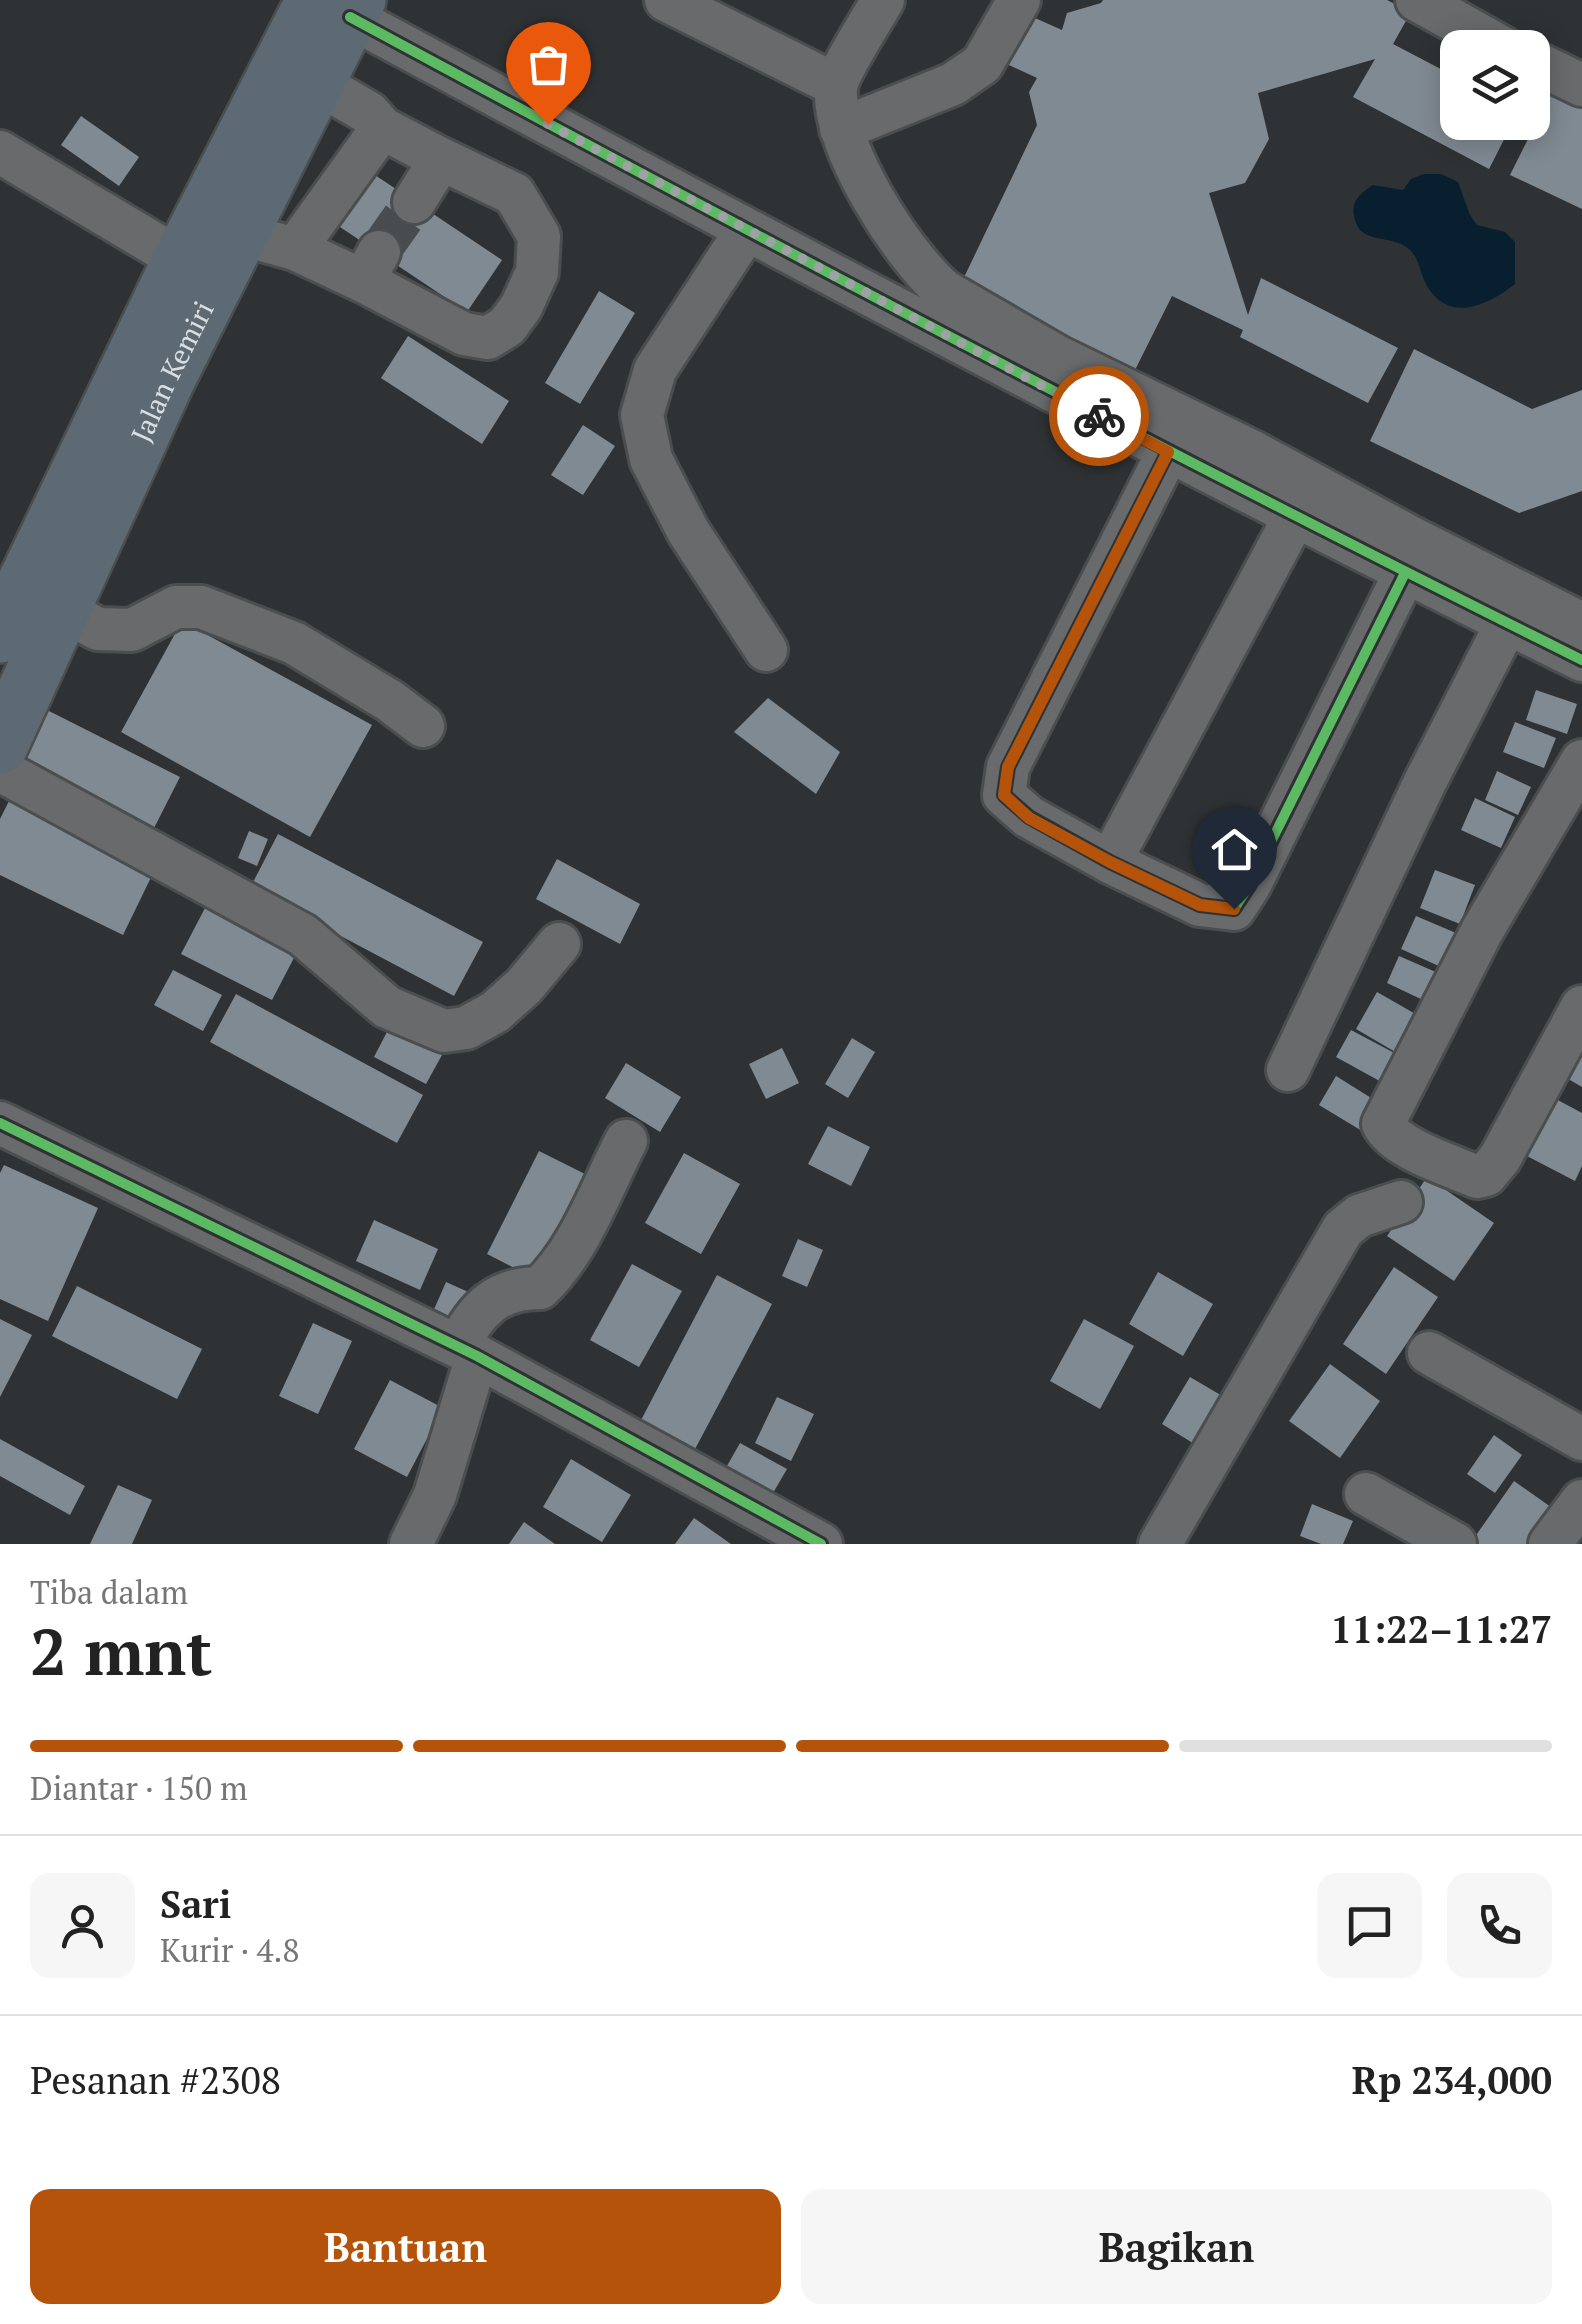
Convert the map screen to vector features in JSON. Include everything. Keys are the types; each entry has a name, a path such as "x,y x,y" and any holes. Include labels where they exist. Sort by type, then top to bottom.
{"highway":[{"name":"Jalan Kemiri","path":"0,634 210,249 299,72 341,6"},
{"name":"Jalan Kemiri","path":"0,746 14,677 60,610 210,249"}],"street":[{"path":"666,0 836,85"},
{"path":"883,0 836,85 841,129 849,151 901,243 944,291 1058,357 1253,452 1582,624"},
{"path":"841,129 952,84 982,64 1019,0"},
{"path":"1416,0 1471,30"},
{"path":"341,6 746,231 1294,518 1582,660"},
{"path":"1550,70 1582,85"},
{"path":"0,152 210,249 296,250 371,266 464,334 488,338 508,326 522,307 537,272 539,236 514,194 382,128 369,113 299,72"},
{"path":"296,250 382,128"},
{"path":"414,202 441,159"},
{"path":"746,231 654,370 642,415 651,459 688,531 766,650"},
{"path":"1168,452 1008,767 1004,795 1029,818 1110,862 1200,905 1234,909 1405,573"},
{"path":"1110,862 1294,518"},
{"path":"60,610 98,629 132,630 176,607 201,607 294,643 390,701 422,726"},
{"path":"1288,1070 1426,780 1507,623"},
{"path":"1582,761 1482,930 1383,1124 1401,1143 1477,1176 1486,1174 1500,1158 1582,1008"},
{"path":"0,770 303,935 387,1008 444,1031 466,1028 495,1012 524,986 559,944"},
{"path":"0,1123 468,1351 821,1544"},
{"path":"411,1544 435,1495 468,1351 483,1306 527,1288 540,1288 549,1279 580,1230 626,1140"},
{"path":"1160,1544 1342,1229 1359,1216 1401,1202"},
{"path":"1429,1353 1582,1439"},
{"path":"1366,1494 1456,1544"},
{"path":"1550,1544 1582,1501"}],"water":[{"path":"1441,174 1458,182 1477,225 1505,232 1515,242 1515,284 1493,299 1469,307 1446,305 1427,286 1410,250 1370,236 1357,226 1354,206 1365,191 1373,185 1403,190 1411,179"}],"building":[{"path":"1387,0 1411,12 1393,44 1440,69 1440,140 1504,140 1489,169 1353,97 1375,59 1258,93 1269,139 1245,183 1209,193 1248,315 1261,278 1398,348 1368,403 1240,337 1243,330 1172,296 1132,376 957,292 1037,125 1029,92 1037,78 994,58 1017,10 1062,30 1067,13 1101,3"},
{"path":"1553,89 1582,103 1582,209 1510,175 1528,140 1550,140"},
{"path":"81,116 139,157 119,186 61,145"},
{"path":"369,171 502,260 467,312 334,223"},
{"path":"599,291 635,313 580,404 545,383"},
{"path":"408,336 509,401 482,444 381,378"},
{"path":"1414,349 1532,409 1582,390 1582,491 1519,513 1370,441"},
{"path":"583,425 615,446 583,495 551,475"},
{"path":"182,621 372,725 310,837 121,732"},
{"path":"1536,690 1577,704 1567,734 1526,720"},
{"path":"768,698 840,752 816,794 734,732"},
{"path":"45,709 180,777 151,834 16,765"},
{"path":"1515,722 1556,738 1544,768 1503,752"},
{"path":"1497,771 1531,787 1518,815 1485,800"},
{"path":"14,791 159,861 123,935 0,875 0,819"},
{"path":"1475,798 1515,817 1501,848 1461,830"},
{"path":"249,831 268,839 257,866 238,858"},
{"path":"278,834 483,942 454,996 250,888"},
{"path":"557,859 640,904 620,944 536,899"},
{"path":"1435,870 1475,885 1460,924 1420,908"},
{"path":"205,908 296,954 272,1000 181,954"},
{"path":"1416,916 1456,933 1441,967 1401,949"},
{"path":"1399,956 1438,973 1425,1001 1387,983"},
{"path":"173,970 222,995 203,1031 154,1005"},
{"path":"1377,992 1419,1016 1397,1053 1356,1029"},
{"path":"236,994 423,1095 397,1143 210,1042"},
{"path":"389,1028 442,1055 426,1084 374,1057"},
{"path":"1351,1030 1400,1056 1385,1084 1336,1057"},
{"path":"852,1038 875,1052 848,1098 825,1084"},
{"path":"1582,1040 1582,1087 1563,1076"},
{"path":"782,1048 799,1083 766,1099 749,1064"},
{"path":"626,1063 681,1097 660,1132 605,1098"},
{"path":"1336,1076 1384,1106 1367,1134 1319,1105"},
{"path":"1554,1098 1582,1113 1582,1166 1575,1181 1525,1155"},
{"path":"828,1126 870,1147 851,1186 808,1164"},
{"path":"539,1151 593,1178 540,1281 487,1254"},
{"path":"684,1153 740,1184 701,1254 645,1223"},
{"path":"4,1165 98,1208 48,1321 0,1299 0,1173"},
{"path":"1427,1177 1494,1223 1454,1281 1387,1236"},
{"path":"374,1220 438,1249 420,1290 356,1261"},
{"path":"798,1239 823,1250 807,1287 782,1276"},
{"path":"632,1264 682,1291 639,1367 590,1340"},
{"path":"1394,1267 1438,1297 1386,1374 1343,1344"},
{"path":"1158,1272 1213,1304 1183,1356 1129,1324"},
{"path":"717,1275 772,1304 694,1451 640,1422"},
{"path":"446,1282 475,1295 460,1327 432,1314"},
{"path":"77,1286 202,1349 177,1399 52,1336"},
{"path":"0,1319 32,1335 0,1397"},
{"path":"1084,1319 1134,1346 1100,1409 1050,1381"},
{"path":"313,1323 352,1341 318,1414 279,1396"},
{"path":"1330,1364 1380,1401 1340,1458 1289,1421"},
{"path":"1190,1377 1224,1397 1196,1445 1162,1424"},
{"path":"390,1380 443,1408 407,1477 354,1449"},
{"path":"777,1397 814,1414 791,1461 755,1443"},
{"path":"1494,1435 1522,1455 1495,1493 1467,1474"},
{"path":"0,1439 85,1486 70,1515 0,1476"},
{"path":"740,1443 787,1469 766,1505 719,1480"},
{"path":"571,1459 631,1495 602,1542 543,1507"},
{"path":"1514,1481 1558,1512 1536,1544 1472,1541"},
{"path":"118,1485 152,1500 132,1544 90,1544"},
{"path":"1312,1504 1353,1521 1343,1544 1321,1544 1300,1536"},
{"path":"694,1518 731,1544 675,1544"},
{"path":"524,1522 555,1544 509,1544"}],"tunnel":[{"path":"379,252 414,202"}],"cycle path":[{"path":"350,17 963,344 1582,660"},
{"path":"1168,452 1008,767 1004,795 1029,817 1110,862 1200,905 1234,909 1405,573"},
{"path":"0,1123 477,1356 821,1544"}],"way so far":[{"path":"548,124 1099,416"}],"route":[{"path":"1099,416 1168,452 1008,767 1004,795 1029,818 1110,862 1200,905 1234,909"}]}
